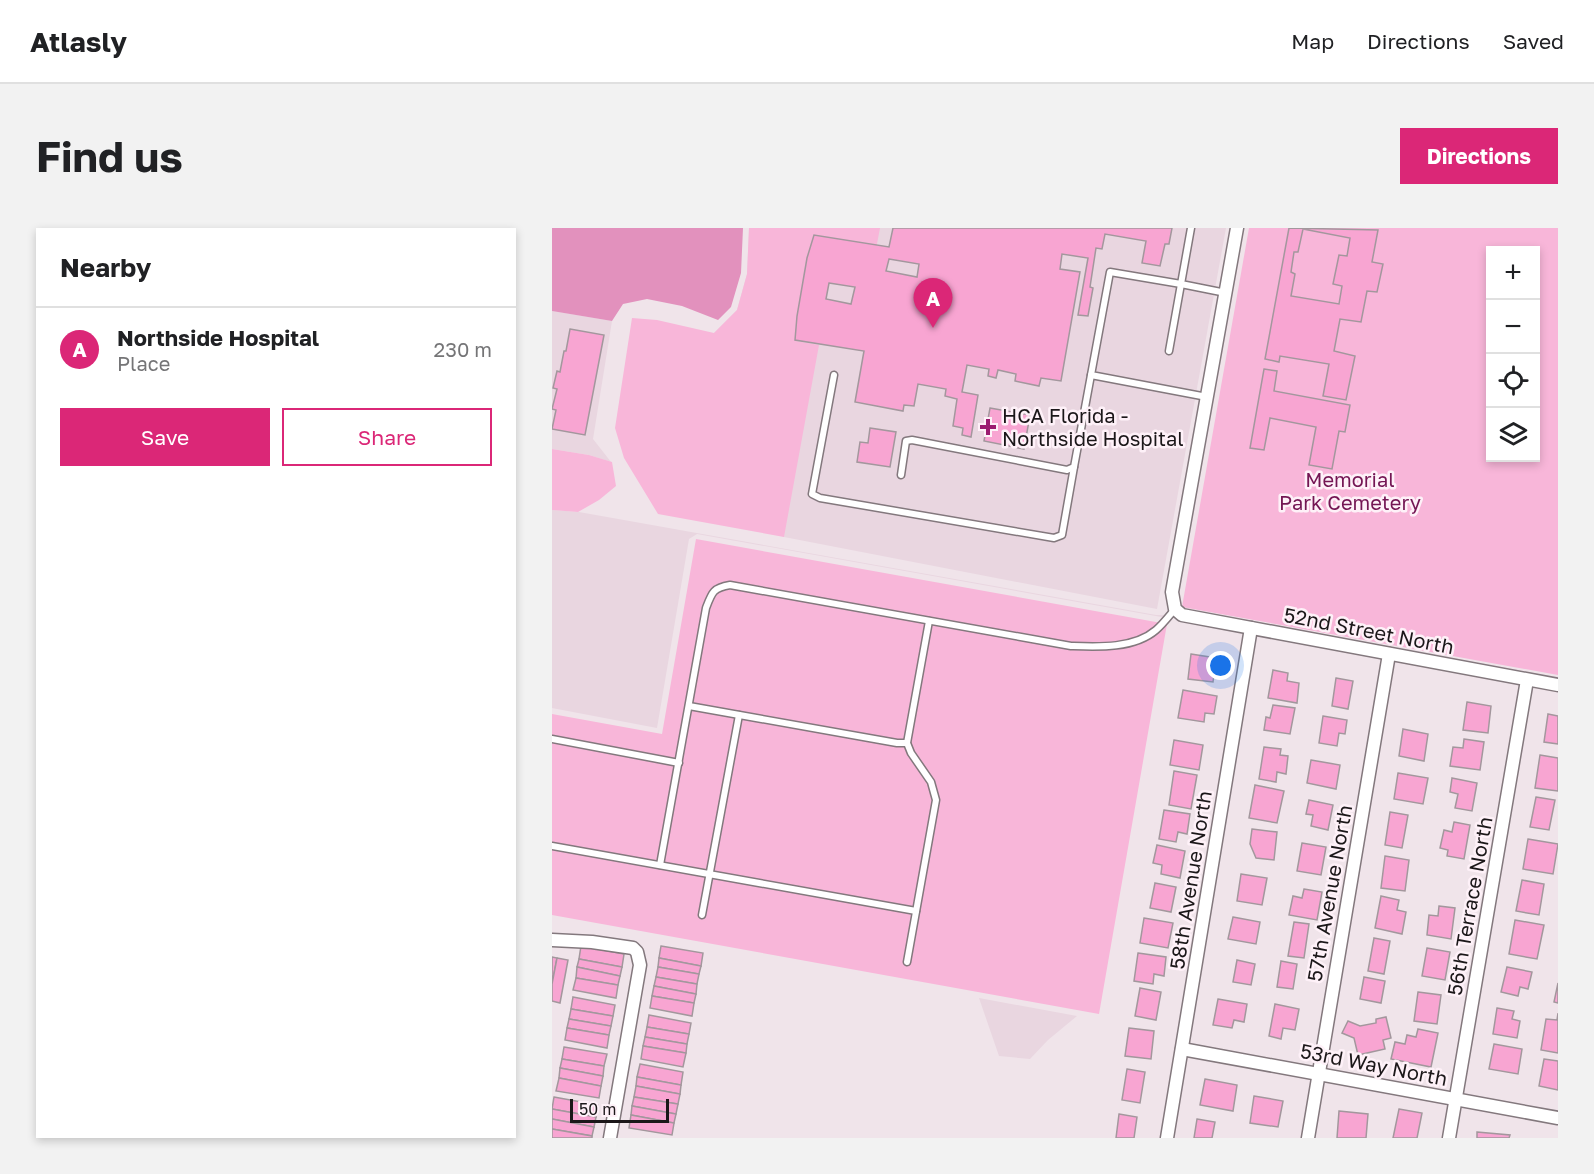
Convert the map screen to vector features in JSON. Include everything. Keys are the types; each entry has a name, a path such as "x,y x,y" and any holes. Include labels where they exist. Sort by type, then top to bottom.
{"street":[{"path":"1175,609 1172,592 1237,228"},
{"name":"52nd Street North","path":"1175,609 1182,615 1558,685"},
{"name":"58th Avenue North","path":"1167,1138 1251,628"},
{"name":"57th Avenue North","path":"1308,1138 1389,654"},
{"name":"56th Terrace North","path":"1449,1138 1527,680"},
{"path":"552,940 592,942 633,948 637,952 640,965 610,1138"},
{"name":"53rd Way North","path":"1182,1049 1558,1118"}],"lane":[{"path":"1169,351 1191,228"},
{"path":"834,375 812,494 820,498 1054,538 1062,535 1110,272 1226,293"},
{"path":"1091,375 1208,397"},
{"path":"901,475 906,441 912,440 1067,470 1074,467"},
{"path":"660,865 706,608 712,592 719,587 730,585 1071,646 1125,645 1155,632 1175,609"},
{"path":"907,962 936,800 932,782 911,753 907,743 929,621"},
{"path":"689,706 907,743"},
{"path":"702,915 739,715"},
{"path":"552,739 679,763"},
{"path":"552,846 916,911"}],"shaded area":[{"path":"552,228 743,228 741,273 731,307 718,320 682,306 647,299 623,304 612,321 552,311"},
{"name":"HCA Florida - Northside Hospital","path":"749,228 1226,228 1157,609 784,537 711,506 714,333 737,310 747,274"},
{"path":"552,311 612,321 593,439 611,462 589,455 552,449"},
{"path":"552,510 579,512 1156,615 1168,615 1167,618 697,534 689,539 657,728 552,708"},
{"path":"979,998 1077,1016 1048,1040 1030,1059 999,1056"}],"green space":[{"path":"749,228 880,228 876,249 813,239 805,266 796,341 819,345 784,537 658,514 624,458 615,428 632,318 657,320 714,333 737,310 747,274"},
{"name":"Memorial Park Cemetery","path":"1249,228 1558,228 1558,675 1182,607"},
{"path":"552,449 589,455 612,462 616,486 599,500 578,512 552,510"},
{"path":"696,539 1167,624 1099,1014 552,915 552,714 662,734"}],"building":[{"path":"893,228 1172,228 1169,244 1165,244 1160,266 1142,263 1146,241 1105,234 1102,249 1096,248 1088,316 1078,315 1088,258 1062,254 1060,269 1080,272 1061,381 1041,378 1039,386 1015,381 1016,374 998,370 996,378 988,376 989,369 967,365 962,392 978,395 971,437 962,435 963,428 953,426 957,399 945,396 946,389 918,384 914,406 904,405 903,411 855,402 864,351 795,340 807,258 814,235 889,247","holes":["889,259 919,264 917,277 886,271","829,283 855,287 851,304 826,299"]},
{"path":"1289,228 1378,230 1372,262 1383,264 1377,292 1367,291 1361,322 1340,319 1334,351 1355,356 1346,400 1323,396 1329,364 1280,356 1279,362 1265,359","holes":["1303,229 1350,238 1347,256 1339,255 1333,284 1342,286 1339,304 1291,296 1295,274 1291,272 1294,252 1298,252"]},
{"path":"570,329 604,335 585,435 552,429 556,410 552,409 557,389 553,388 557,371 560,372"},
{"path":"1264,369 1277,371 1274,391 1350,405 1345,432 1339,431 1332,469 1309,465 1316,427 1270,418 1264,450 1250,448"},
{"path":"990,408 1030,415 1024,449 984,441"},
{"path":"870,428 896,432 890,467 857,462 860,442 868,443"},
{"path":"1191,654 1216,658 1213,682 1188,679"},
{"path":"1273,670 1288,673 1287,681 1299,683 1297,703 1268,698"},
{"path":"1336,678 1353,681 1348,709 1332,706"},
{"path":"1183,690 1217,696 1214,714 1205,713 1204,722 1178,718"},
{"path":"1467,702 1491,706 1488,733 1463,730"},
{"path":"1273,705 1295,708 1290,734 1264,730 1266,717 1270,718"},
{"path":"1548,714 1558,716 1558,744 1544,742"},
{"path":"1323,716 1347,720 1345,734 1339,733 1337,746 1319,743"},
{"path":"1403,729 1428,734 1424,761 1399,756"},
{"path":"1464,739 1484,742 1480,770 1450,766 1453,747 1463,748"},
{"path":"1174,740 1203,745 1199,770 1170,765"},
{"path":"1264,747 1281,749 1280,755 1288,756 1286,774 1277,772 1276,782 1259,779"},
{"path":"1540,755 1558,758 1558,791 1535,788"},
{"path":"1311,760 1340,765 1336,789 1307,783"},
{"path":"1174,771 1197,775 1191,809 1169,805"},
{"path":"1398,773 1428,778 1423,804 1394,799"},
{"path":"1452,778 1477,783 1472,811 1455,808 1458,794 1450,792"},
{"path":"1255,785 1284,791 1277,823 1249,818"},
{"path":"1536,797 1555,800 1549,830 1530,827"},
{"path":"1309,800 1333,805 1328,830 1311,826 1313,815 1306,814"},
{"path":"1164,810 1190,814 1187,834 1178,832 1176,842 1159,839"},
{"path":"1390,812 1408,815 1402,848 1385,845"},
{"path":"1454,822 1470,825 1464,859 1447,856 1448,850 1440,848 1444,830 1452,832"},
{"path":"1252,829 1277,832 1274,860 1256,858 1250,844"},
{"path":"1528,839 1558,844 1553,874 1523,869"},
{"path":"1302,843 1326,847 1321,875 1297,871"},
{"path":"1157,845 1185,851 1180,878 1161,874 1162,865 1153,863"},
{"path":"1385,856 1409,860 1405,891 1381,888"},
{"path":"1241,874 1267,878 1262,905 1237,901"},
{"path":"1522,880 1544,884 1539,915 1516,911"},
{"path":"1155,883 1176,887 1171,912 1150,908"},
{"path":"1304,889 1322,892 1317,920 1289,915 1293,896 1302,898"},
{"path":"1381,896 1399,900 1397,910 1406,912 1402,934 1375,928"},
{"path":"1439,906 1455,908 1451,939 1427,935 1429,915 1438,916"},
{"path":"1233,917 1260,922 1256,944 1228,939"},
{"path":"1144,918 1173,923 1168,948 1140,943"},
{"path":"1515,920 1544,925 1537,959 1509,954"},
{"path":"1294,922 1309,924 1304,958 1288,956"},
{"path":"1374,938 1390,941 1384,974 1368,971"},
{"path":"581,946 624,954 622,967 579,959"},
{"path":"661,946 703,953 701,966 659,958"},
{"path":"1427,948 1450,952 1445,980 1422,976"},
{"path":"1138,953 1166,957 1164,976 1154,974 1153,984 1134,981"},
{"path":"552,957 557,958 552,984"},
{"path":"557,958 568,960 560,1003 552,1001 552,984"},
{"path":"659,958 701,966 699,974 658,967"},
{"path":"579,959 622,967 620,976 577,967"},
{"path":"1237,960 1255,964 1251,985 1233,982"},
{"path":"1281,961 1297,964 1293,989 1277,987"},
{"path":"577,967 620,976 618,985 576,978"},
{"path":"658,967 699,974 697,984 656,977"},
{"path":"1507,967 1532,972 1528,989 1520,987 1518,996 1501,992"},
{"path":"656,977 697,984 696,994 654,986"},
{"path":"1364,977 1385,981 1381,1003 1360,999"},
{"path":"576,978 618,985 616,998 573,990"},
{"path":"1558,983 1558,1003 1554,1002"},
{"path":"654,986 696,994 694,1003 652,996"},
{"path":"1140,988 1161,992 1156,1020 1135,1016"},
{"path":"1418,992 1441,995 1437,1024 1414,1021"},
{"path":"652,996 694,1003 692,1016 650,1008"},
{"path":"573,997 615,1005 613,1016 571,1009"},
{"path":"1218,999 1247,1004 1244,1022 1234,1020 1232,1028 1213,1025"},
{"path":"1275,1004 1299,1009 1295,1030 1283,1028 1281,1039 1269,1036"},
{"path":"1497,1008 1514,1011 1512,1019 1520,1021 1517,1038 1493,1034"},
{"path":"571,1009 613,1016 611,1026 569,1019"},
{"path":"1558,1013 1558,1053 1541,1050 1546,1019 1557,1020"},
{"path":"649,1015 691,1023 689,1034 647,1027"},
{"path":"1386,1017 1391,1038 1383,1040 1385,1049 1358,1055 1354,1038 1342,1033 1348,1021 1360,1026 1376,1023 1376,1019"},
{"path":"569,1019 611,1026 609,1035 567,1028"},
{"path":"647,1027 689,1034 687,1044 645,1037"},
{"path":"567,1028 609,1035 607,1048 565,1040"},
{"path":"1129,1028 1154,1031 1151,1059 1125,1056"},
{"path":"1418,1029 1438,1033 1431,1067 1391,1059 1395,1042 1405,1044 1407,1035 1416,1037"},
{"path":"645,1037 687,1044 686,1053 643,1046"},
{"path":"1494,1044 1522,1049 1518,1074 1489,1069"},
{"path":"643,1046 686,1053 683,1067 641,1059"},
{"path":"564,1047 607,1054 604,1066 562,1059"},
{"path":"562,1059 604,1066 603,1076 560,1068"},
{"path":"1544,1059 1558,1061 1558,1090 1539,1086"},
{"path":"640,1064 683,1072 681,1085 637,1077"},
{"path":"560,1068 603,1076 601,1086 559,1078"},
{"path":"1127,1069 1145,1072 1140,1103 1122,1100"},
{"path":"637,1077 681,1085 680,1094 636,1086"},
{"path":"559,1078 601,1086 599,1098 556,1091"},
{"path":"1205,1079 1237,1085 1233,1111 1200,1105"},
{"path":"636,1086 680,1094 678,1104 634,1097"},
{"path":"1254,1096 1283,1101 1278,1127 1250,1123"},
{"path":"554,1097 598,1105 596,1117 552,1109"},
{"path":"634,1097 678,1104 676,1114 632,1106"},
{"path":"632,1106 676,1114 674,1123 631,1115"},
{"path":"552,1109 596,1117 594,1127 552,1119"},
{"path":"1399,1109 1422,1113 1417,1138 1393,1138"},
{"path":"1339,1111 1368,1114 1366,1138 1337,1138"},
{"path":"1119,1114 1137,1117 1134,1138 1116,1138"},
{"path":"631,1115 674,1123 672,1135 629,1128"},
{"path":"552,1119 594,1127 592,1136 552,1129"},
{"path":"1197,1119 1215,1122 1212,1138 1194,1138"},
{"path":"552,1129 592,1136 592,1138 552,1138"},
{"path":"1477,1132 1510,1135 1509,1138 1477,1138"}],"place":[{"name":"Northside Hospital","path":"933,328"},
{"name":"HCA Florida - Northside Hospital","path":"988,427"}]}
